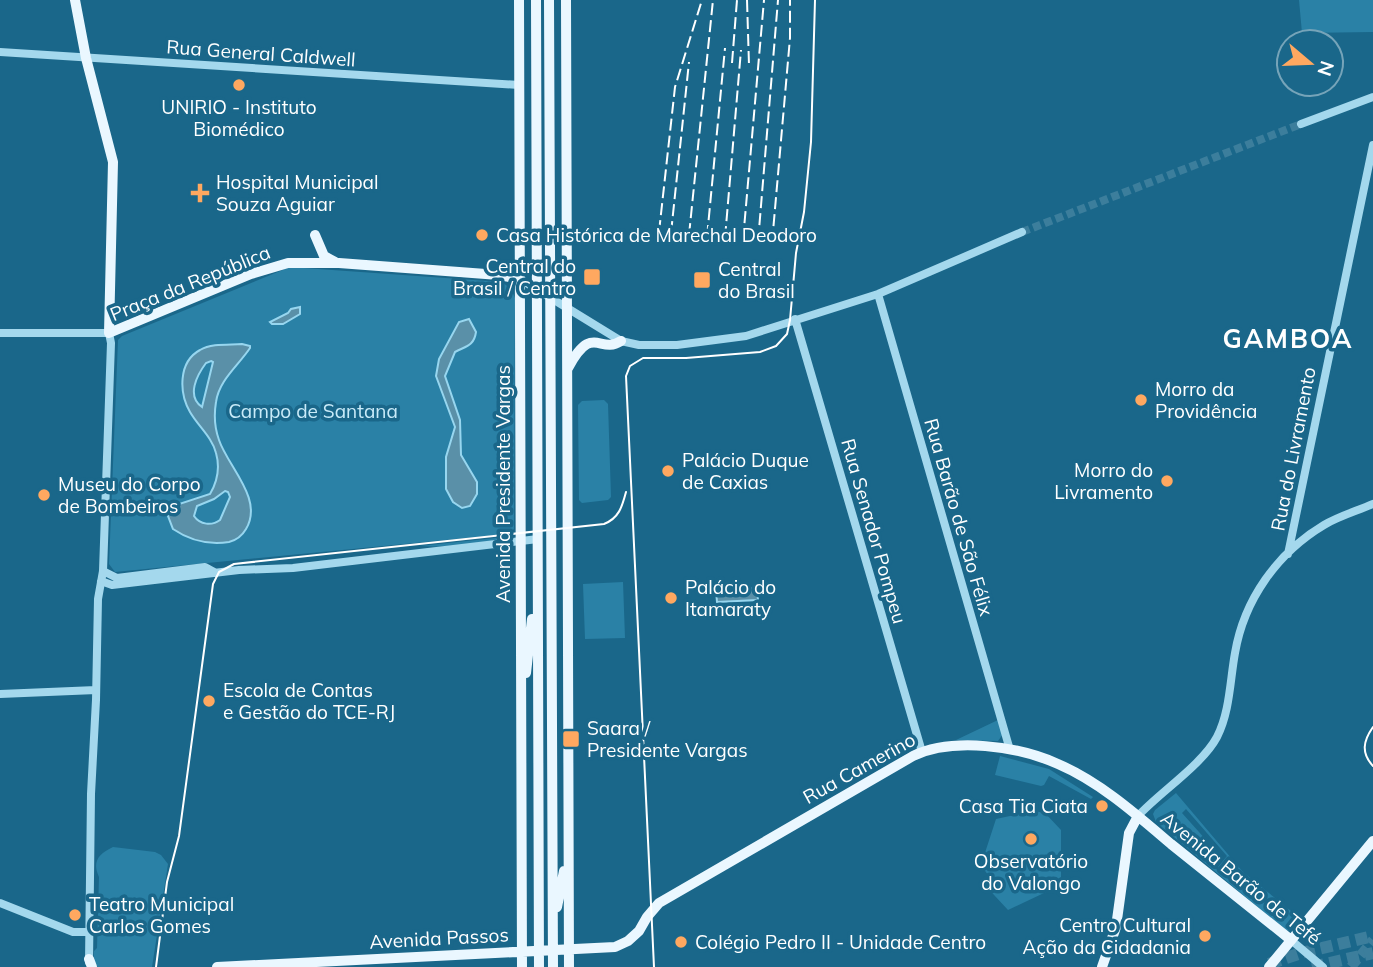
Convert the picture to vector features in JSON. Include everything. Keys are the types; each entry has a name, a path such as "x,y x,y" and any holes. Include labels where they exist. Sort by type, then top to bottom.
{"main road":[{"path":"75,0 86,58 113,162 109,333"},
{"name":"Avenida Presidente Vargas","path":"519,0 522,967"},
{"name":"Avenida Presidente Vargas","path":"536,0 539,967"},
{"path":"536,16 546,0"},
{"path":"546,0 550,262 553,967"},
{"path":"566,0 569,967"},
{"path":"315,235 324,256 339,263"},
{"path":"520,279 563,253 566,246"},
{"name":"Praça da República","path":"109,333 276,265 296,262 499,275 520,279"},
{"path":"567,371 585,344 596,341 613,345 622,341"},
{"path":"522,704 531,622 538,593"},
{"name":"Rua Camerino","path":"649,914 659,903 700,879 922,752 938,747 962,745 1010,750 1050,761 1067,768 1138,816"},
{"path":"1102,967 1115,927 1129,833 1138,816"},
{"name":"Avenida Barão de Tefé","path":"1138,816 1291,940"},
{"path":"553,927 564,876 568,834"},
{"path":"1269,967 1373,841"},
{"name":"Avenida Passos","path":"217,967 615,947 628,941 639,931 649,914"}],"street":[{"name":"Rua General Caldwell","path":"0,52 519,85"},
{"path":"1301,124 1373,97"},
{"name":"Rua do Livramento","path":"1288,554 1373,145"},
{"path":"520,279 622,341 639,345 677,345 739,338 878,294 1022,232"},
{"name":"Rua Barão de São Félix","path":"878,294 1010,750"},
{"name":"Rua Senador Pompeu","path":"795,319 922,752"},
{"path":"0,333 109,333"},
{"name":"Praça da República","path":"90,964 91,821 99,593 103,571 111,343 109,333"},
{"path":"1138,816 1205,753 1216,737 1226,709 1243,621 1261,585 1288,554 1322,526 1373,504"},
{"path":"101,581 112,585 239,570 293,568 538,539"},
{"path":"103,571 117,578 205,567 216,573"},
{"path":"0,694 96,690"},
{"path":"0,903 73,932 89,932"},
{"name":"Avenida Barão de Tefé","path":"1291,940 1323,967"}],"green space":[{"path":"1299,0 1373,0 1373,32 1345,32 1345,28 1302,28"},
{"name":"Campo de Santana","path":"290,267 502,282 511,289 515,298 514,529 508,534 115,572 109,564 118,340 122,336"},
{"path":"604,400 608,404 611,497 608,500 582,503 579,500 578,405 582,401"},
{"path":"505,537 462,545 420,546"},
{"path":"623,582 625,638 585,639 583,584"},
{"path":"998,720 1003,734 998,741 956,740"},
{"path":"1000,756 1049,769 1093,797 1091,799 1049,776 1041,786 995,775"},
{"path":"1176,793 1243,872 1302,920 1293,929 1285,930 1156,822 1153,814","holes":["1186,809 1227,856 1218,867 1225,876 1202,858 1207,852 1201,847 1207,841 1182,813"]},
{"path":"1034,811 1045,813 1061,830 1061,888 1008,910 982,882 988,875 981,865 996,819"},
{"path":"113,847 155,852 168,864 152,967 97,967 94,961 94,951 97,948 99,877 96,863 100,856"}],"shaded area":[{"path":"300,307 300,314 283,324 270,322 291,309"},
{"path":"469,319 476,332 475,337 469,345 455,352 445,376 460,420 461,455 477,482 477,494 470,506 462,508 453,502 446,489 446,457 455,427 436,376 439,359 459,322"},
{"path":"242,344 250,348 221,387 216,402 215,421 223,450 248,495 250,518 241,536 229,542 192,539 173,529 168,516 173,506 210,494 218,469 214,447 186,404 184,370 193,355 200,350 215,345","holes":["213,362 202,407 195,397 195,385 206,363","225,491 230,497 220,520 206,524 194,516 197,506"]},
{"path":"757,588 758,600 717,602 716,590"}],"tunnel":[{"path":"1022,232 1301,124"},
{"path":"1269,964 1301,953 1373,936"},
{"path":"1351,967 1373,940"},
{"path":"1312,967 1373,953"}],"tram line":[{"path":"654,967 626,376 630,366 643,358 686,358 760,352 776,346 787,334 811,142 815,0"},
{"path":"156,967 167,882 179,836 213,584 219,572 234,564 604,524 613,519 619,511 626,492"},
{"path":"1373,727 1365,747 1373,766"}],"railway":[{"path":"659,232 675,87 702,0"},
{"path":"689,235 713,0"},
{"path":"732,63 737,0"},
{"path":"747,0 749,65"},
{"path":"743,240 764,0"},
{"path":"758,242 778,0"},
{"path":"772,243 790,38 790,0"},
{"path":"707,237 725,48"},
{"path":"725,238 741,50"},
{"path":"671,233 689,62"}],"place":[{"name":"UNIRIO - Instituto Biomédico","path":"239,85"},
{"name":"Hospital Municipal Souza Aguiar","path":"200,193"},
{"name":"Casa Histórica de Marechal Deodoro","path":"482,235"},
{"name":"Central do Brasil / Centro","path":"592,277"},
{"name":"Central do Brasil","path":"702,280"},
{"name":"Morro da Providência","path":"1141,400"},
{"name":"Palácio Duque de Caxias","path":"668,471"},
{"name":"Morro do Livramento","path":"1167,481"},
{"name":"Museu do Corpo de Bombeiros","path":"44,495"},
{"name":"Palácio do Itamaraty","path":"671,598"},
{"name":"Escola de Contas e Gestão do TCE-RJ","path":"209,701"},
{"name":"Saara / Presidente Vargas","path":"571,739"},
{"name":"Casa Tia Ciata","path":"1102,806"},
{"name":"Observatório do Valongo","path":"1031,839"},
{"name":"Teatro Municipal Carlos Gomes","path":"75,915"},
{"name":"Centro Cultural Ação da Cidadania","path":"1205,936"},
{"name":"Colégio Pedro II - Unidade Centro","path":"681,942"}],"district":[{"name":"GAMBOA","path":"1288,338"}]}
